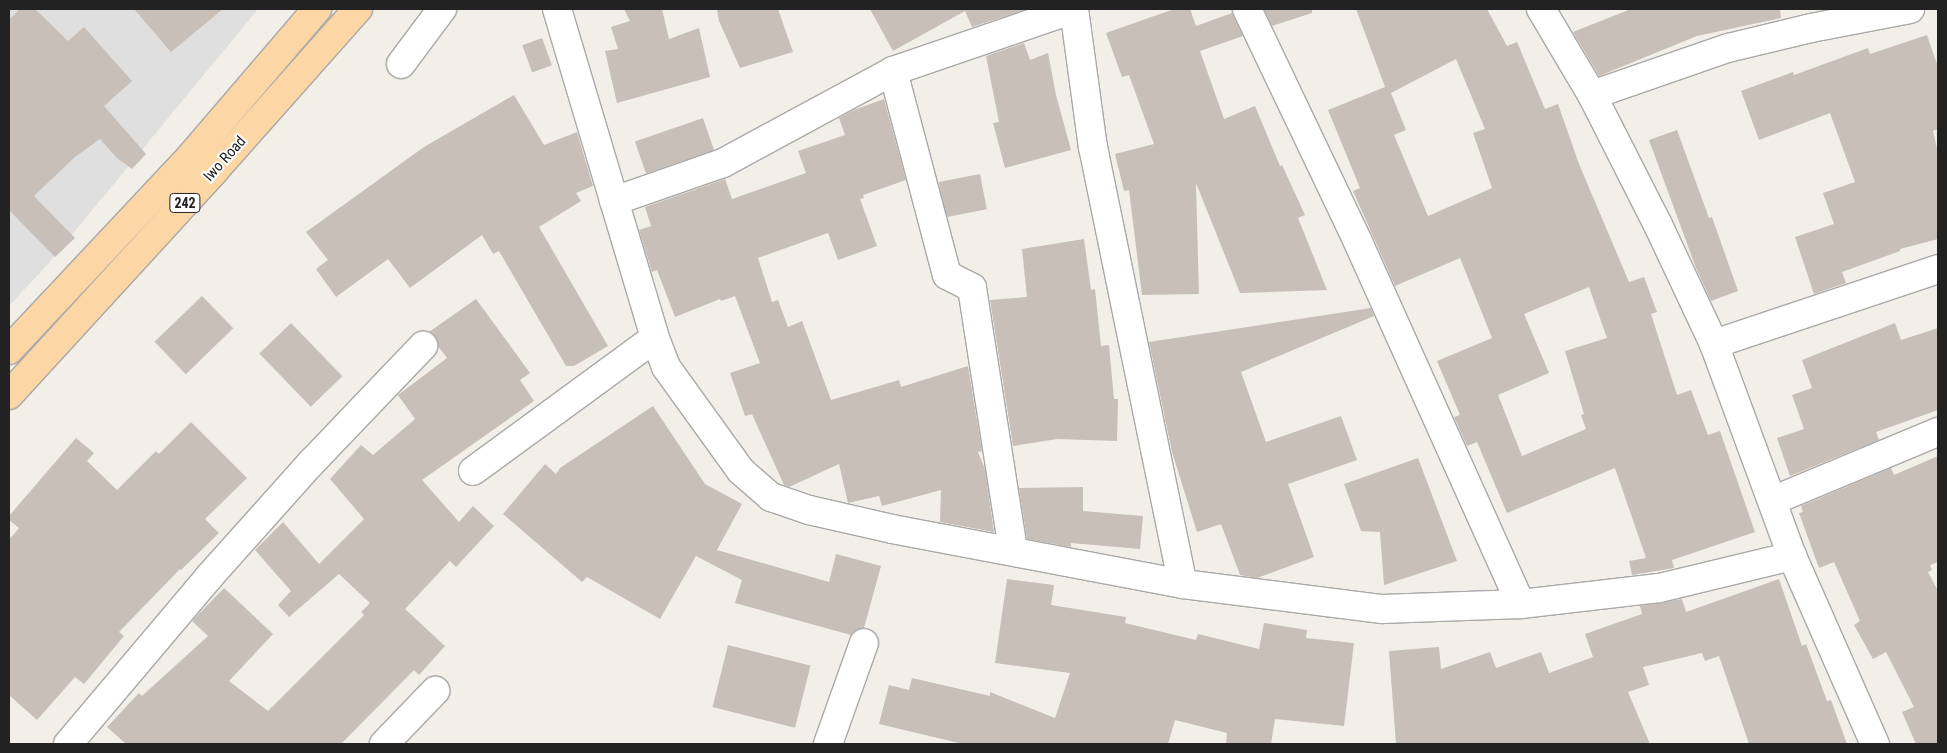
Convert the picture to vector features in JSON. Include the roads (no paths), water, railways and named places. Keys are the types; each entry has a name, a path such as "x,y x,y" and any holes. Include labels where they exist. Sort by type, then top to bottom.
{"main road":[{"name":"Iwo Road","path":"9,350 191,156 317,9"},
{"name":"Iwo Road","path":"9,395 214,171 358,9"},
{"path":"191,156 214,171"}],"street":[{"path":"401,64 442,9"},
{"path":"557,9 655,338 666,367 741,471 771,497 809,510 892,529 1013,550 1183,584 1382,609 1521,604 1659,588 1792,556"},
{"path":"614,201 723,163 893,71 1074,9 1093,147 1183,584"},
{"path":"1247,9 1358,242 1521,604"},
{"path":"1540,9 1592,95 1658,225 1714,344 1792,556 1876,744"},
{"path":"1592,95 1728,48 1812,28 1910,9"},
{"path":"893,71 947,274 972,288 1013,550"},
{"path":"1714,344 1938,269"},
{"path":"473,471 655,338"},
{"path":"68,744 209,577 312,462 423,346"},
{"path":"1772,501 1938,432"},
{"path":"828,744 864,643"},
{"path":"384,744 435,691"}]}
